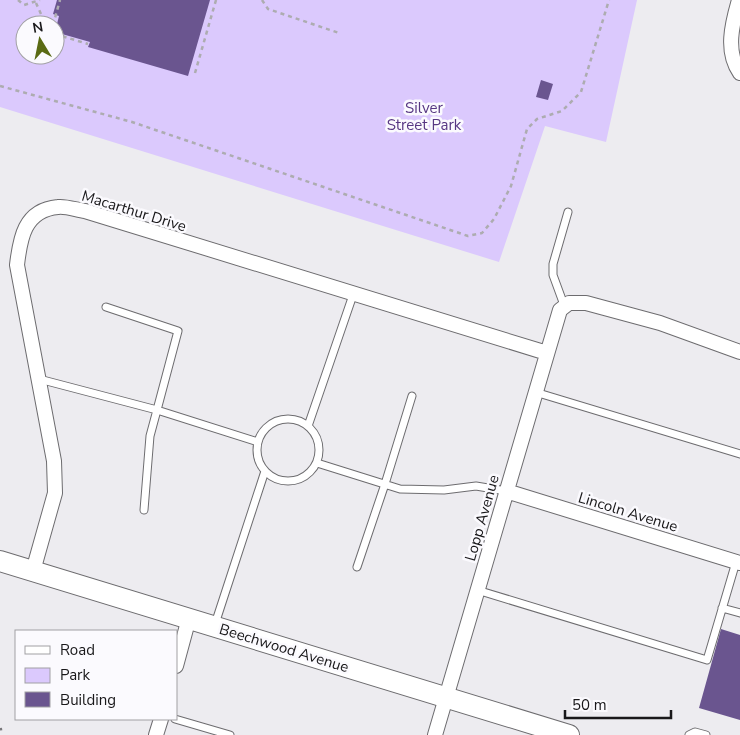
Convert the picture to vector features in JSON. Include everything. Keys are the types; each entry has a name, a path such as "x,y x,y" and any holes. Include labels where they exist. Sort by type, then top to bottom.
{"main road":[{"name":"Beechwood Avenue","path":"0,560 569,735"}],"street":[{"path":"739,0 730,46 735,66 740,73"},
{"name":"Macarthur Drive","path":"33,571 55,493 54,461 17,265 21,234 34,215 58,207 85,211 353,295 547,353"},
{"path":"562,307 586,303 660,323 740,352"},
{"name":"Lopp Avenue","path":"435,735 535,392 562,307"},
{"name":"Lincoln Avenue","path":"506,491 738,563"},
{"path":"178,659 189,618"},
{"path":"156,735 161,720"}],"lane":[{"path":"562,307 553,275 553,264 568,212"},
{"path":"308,426 353,295"},
{"path":"106,307 178,331 150,436 144,510"},
{"path":"39,379 157,410 258,442"},
{"path":"535,392 740,454"},
{"path":"357,567 386,484 412,396"},
{"path":"288,419 308,426 319,443 317,463 311,472 293,481 273,478 265,471 257,453 258,442 270,426 278,421 288,419"},
{"path":"317,463 400,489 444,490 476,486 506,491"},
{"path":"214,627 265,471"},
{"path":"477,590 706,660 738,563"},
{"path":"722,608 740,613"},
{"path":"178,720 230,735"},
{"path":"689,735 695,732 706,735"}],"path":[{"path":"18,0 24,5 36,3 40,0"},
{"path":"56,15 60,0"},
{"path":"195,73 216,0"},
{"path":"262,0 268,9 340,32"},
{"path":"0,86 132,122 468,236 482,233 494,219 511,186 527,130 538,119 562,111 581,92 609,0"},
{"path":"36,3 41,15"},
{"path":"65,37 88,44"}],"green space":[{"name":"Silver Street Park","path":"0,0 637,0 606,142 545,126 499,262 0,107"}],"building":[{"path":"57,0 210,0 188,76 88,47 90,42 65,35 65,15 53,14"},
{"path":"541,80 553,84 548,100 536,97"},
{"path":"721,629 740,635 740,720 699,708"}],"railway":[{"path":"0,728 1,735"}]}
